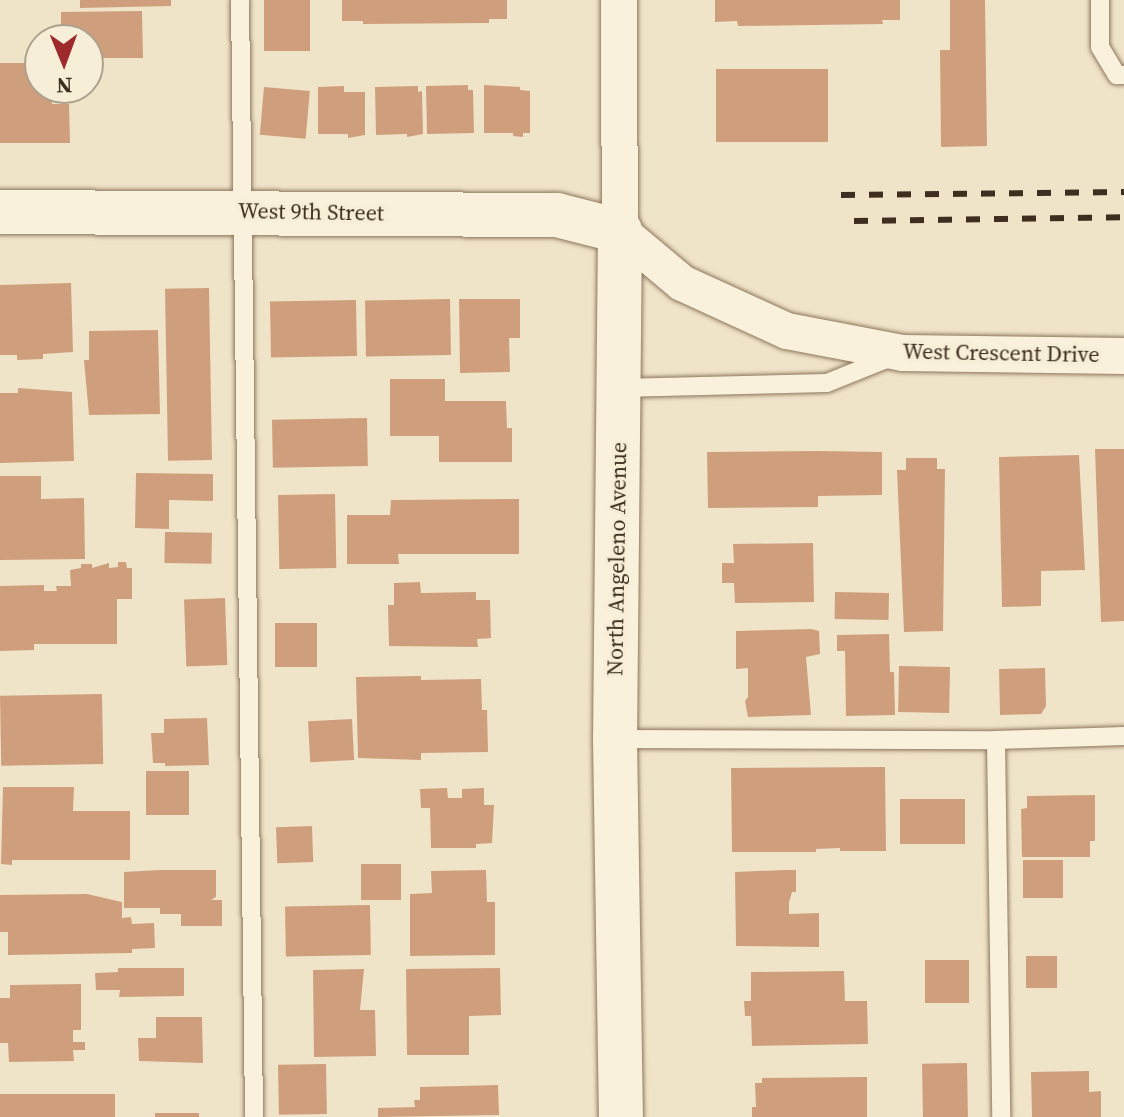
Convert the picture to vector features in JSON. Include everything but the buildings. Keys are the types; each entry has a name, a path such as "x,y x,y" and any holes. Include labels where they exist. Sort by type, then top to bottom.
{"street":[{"name":"North Angeleno Avenue","path":"619,0 615,739 621,1117"},
{"name":"West 9th Street","path":"0,212 557,215 620,231"},
{"name":"West Crescent Drive","path":"620,231 682,283 787,331 902,353 1124,356"}],"lane":[{"path":"240,0 254,1117"},
{"path":"1100,0 1100,47 1117,75 1124,75"},
{"path":"619,388 827,383 902,353"},
{"path":"615,739 996,740 1124,736"},
{"path":"996,740 1001,1117"}],"railway":[{"path":"841,195 1124,192"},
{"path":"854,221 1124,217"}]}
